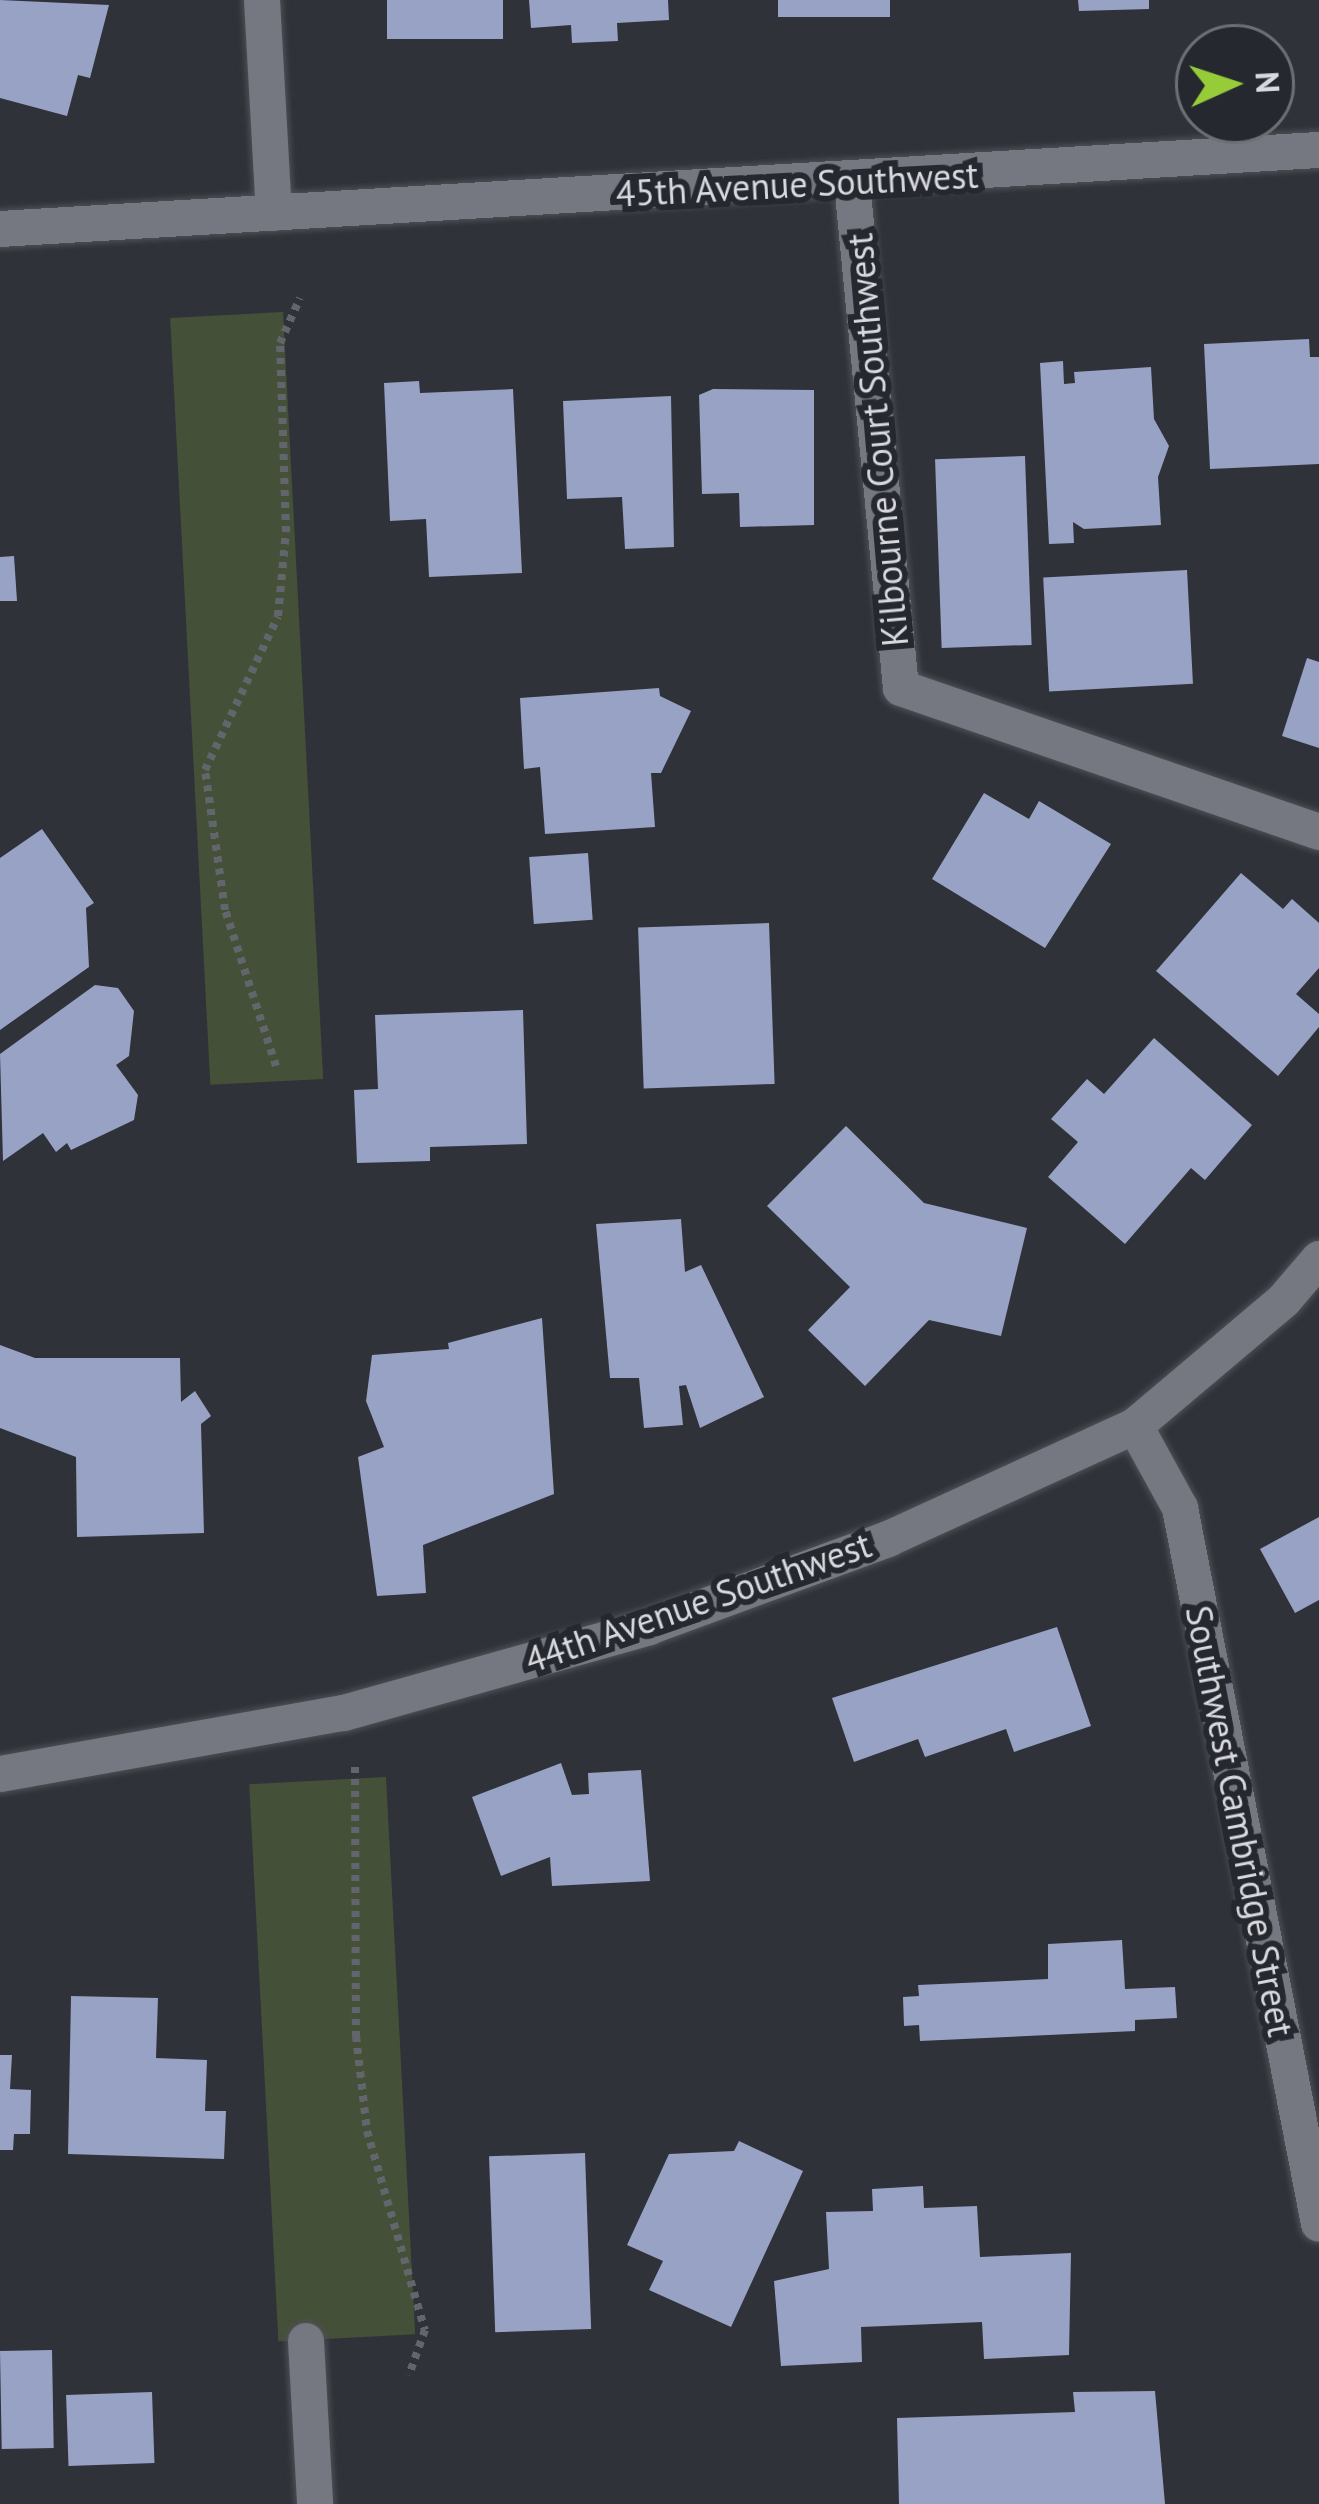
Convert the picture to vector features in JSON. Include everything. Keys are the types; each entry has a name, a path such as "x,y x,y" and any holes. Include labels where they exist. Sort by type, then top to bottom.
{"street":[{"path":"262,0 274,213"},
{"name":"45th Avenue Southwest","path":"0,229 852,183 1319,150"},
{"name":"Kilbourne Court Southwest","path":"852,183 901,688 1319,832"},
{"name":"44th Avenue Southwest","path":"0,1774 344,1712 649,1627 888,1539 1136,1426 1284,1300 1319,1259"},
{"name":"Southwest Cambridge Street","path":"1136,1426 1180,1508 1319,2224"},
{"path":"306,2341 315,2504"}],"path":[{"path":"276,1066 225,910 205,770 278,616 286,532 280,343 300,298"},
{"path":"351,1748 359,1812 356,2036 367,2131 425,2330 409,2375"}],"green space":[{"path":"283,312 323,1079 210,1085 170,318"},
{"path":"386,1777 415,2334 278,2341 249,1784"}],"building":[{"path":"0,0 109,5 90,78 78,75 67,116 0,98"},
{"path":"387,0 503,0 503,39 387,39"},
{"path":"529,0 668,0 669,20 617,23 618,41 572,43 571,25 531,28"},
{"path":"778,0 890,0 890,17 778,17"},
{"path":"1078,0 1149,0 1149,9 1079,11"},
{"path":"1309,339 1310,357 1319,357 1319,464 1210,469 1204,344"},
{"path":"1063,361 1064,384 1075,383 1074,372 1151,367 1154,419 1169,446 1158,477 1161,525 1084,529 1073,522 1074,543 1049,544 1040,363"},
{"path":"419,381 420,393 513,389 522,573 429,577 426,519 390,521 384,383"},
{"path":"713,389 814,390 814,525 740,527 739,493 702,494 699,395"},
{"path":"671,396 674,547 625,549 622,497 567,499 563,401"},
{"path":"1025,456 1032,645 942,648 935,459"},
{"path":"14,556 17,601 0,601 0,557"},
{"path":"1187,570 1193,684 1049,691 1043,578"},
{"path":"1307,658 1319,662 1319,748 1282,736"},
{"path":"659,688 660,696 691,711 661,773 651,773 655,827 545,834 540,767 524,769 520,698"},
{"path":"984,793 1029,819 1039,801 1111,844 1045,948 932,879"},
{"path":"42,829 94,903 86,908 89,967 0,1030 0,858"},
{"path":"588,853 593,920 534,924 529,857"},
{"path":"1241,873 1283,909 1292,899 1319,923 1319,968 1296,994 1319,1014 1319,1027 1278,1076 1156,971"},
{"path":"769,923 775,1084 644,1088 638,928"},
{"path":"95,985 118,988 134,1011 129,1056 116,1065 138,1095 134,1120 71,1150 67,1143 56,1152 43,1133 3,1161 0,1054"},
{"path":"523,1010 527,1144 430,1147 430,1161 357,1163 354,1090 378,1089 375,1015"},
{"path":"1154,1038 1252,1125 1205,1180 1191,1168 1125,1244 1048,1177 1078,1142 1051,1119 1087,1079 1104,1094"},
{"path":"846,1126 924,1203 1027,1228 1001,1336 929,1320 865,1386 808,1330 850,1287 767,1206"},
{"path":"681,1219 685,1272 701,1265 764,1397 700,1428 686,1385 679,1386 683,1425 644,1428 639,1378 610,1378 596,1224"},
{"path":"542,1318 554,1494 423,1545 426,1593 377,1596 358,1457 384,1447 366,1401 372,1355 449,1349 448,1343"},
{"path":"0,1345 35,1358 180,1358 181,1402 195,1391 211,1416 201,1424 204,1533 77,1537 76,1457 0,1428"},
{"path":"1319,1517 1319,1600 1295,1613 1260,1549"},
{"path":"1057,1627 1091,1726 1014,1752 1006,1729 925,1757 918,1739 854,1762 832,1698"},
{"path":"561,1763 572,1795 589,1794 588,1773 641,1770 650,1881 552,1886 550,1857 501,1876 472,1797"},
{"path":"1122,1940 1125,1989 1175,1987 1177,2018 1135,2020 1135,2031 920,2041 919,2025 904,2026 903,1997 919,1996 918,1985 1048,1979 1048,1944"},
{"path":"71,1996 158,1998 156,2058 207,2060 205,2111 226,2111 224,2159 68,2154"},
{"path":"0,2055 12,2055 10,2089 31,2090 30,2134 14,2134 13,2150 0,2150"},
{"path":"739,2141 803,2171 731,2327 649,2290 663,2261 627,2245 669,2154 734,2151"},
{"path":"585,2153 591,2329 495,2332 489,2156"},
{"path":"923,2186 924,2208 977,2206 980,2257 1071,2253 1069,2355 984,2359 982,2322 861,2327 862,2362 781,2366 774,2281 829,2269 826,2212 873,2211 872,2189"},
{"path":"52,2350 54,2448 2,2449 0,2351"},
{"path":"1155,2391 1165,2504 899,2504 897,2418 1075,2412 1073,2392"},
{"path":"152,2392 154,2463 69,2466 66,2395"}]}
